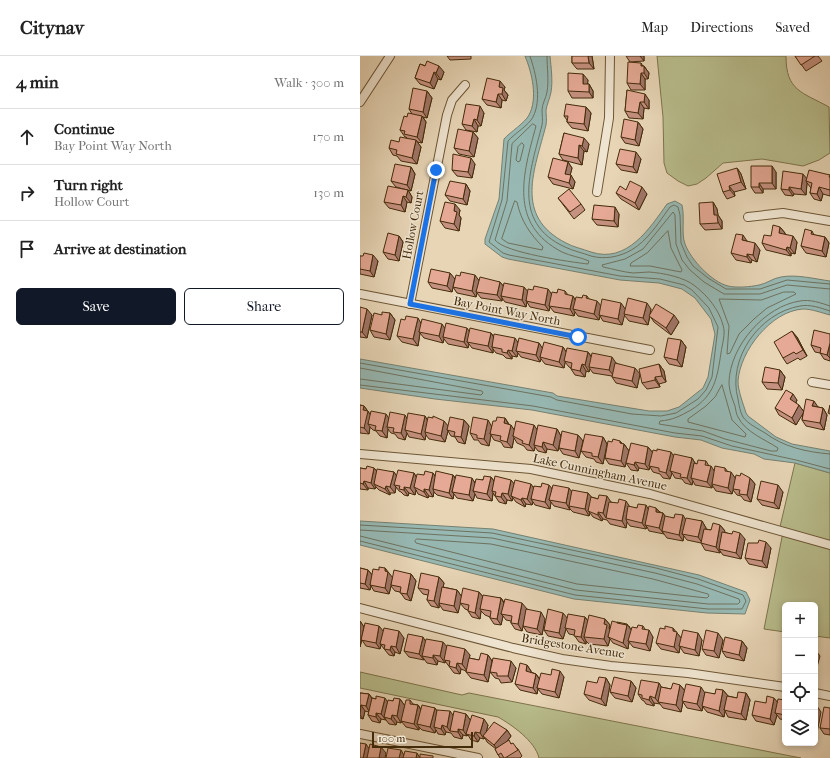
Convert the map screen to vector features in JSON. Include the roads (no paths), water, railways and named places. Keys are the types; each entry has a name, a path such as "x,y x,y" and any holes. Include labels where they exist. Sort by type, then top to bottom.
{"street":[{"path":"360,102 390,56"},
{"path":"597,192 609,118 610,56"},
{"name":"Hollow Court","path":"410,304 446,115 452,100 465,84"},
{"path":"748,217 783,213 830,221"},
{"name":"Bay Point Way North","path":"360,294 650,350"},
{"path":"812,382 830,385"},
{"name":"Lake Cunningham Avenue","path":"360,454 532,469 650,494 830,545"},
{"name":"Bridgestone Avenue","path":"360,608 513,648 562,659 703,675 782,687"},
{"path":"818,694 830,696"},
{"path":"360,734 478,758"}],"water":[{"path":"525,56 550,56 552,88 546,110 546,125 537,158 532,190 533,205 539,219 549,232 566,243 591,252 604,254 616,253 636,242 645,233 667,204 675,201 682,205 684,240 688,250 703,270 722,284 743,287 762,284 787,276 799,276 830,281 830,315 803,309 791,311 780,317 759,334 751,346 744,357 738,381 741,397 748,416 776,437 792,444 830,451 830,473 795,463 764,459 754,454 722,448 701,440 675,437 532,410 435,399 360,388 360,359 553,393 557,396 649,411 667,411 679,407 703,388 708,377 715,334 711,319 695,298 682,289 659,283 620,280 508,259 502,257 485,244 485,239 499,199 504,139 524,121 532,108 534,93 532,78"},
{"path":"360,521 493,529 699,575 746,592 750,600 745,614 707,613 574,599 360,545"}]}
